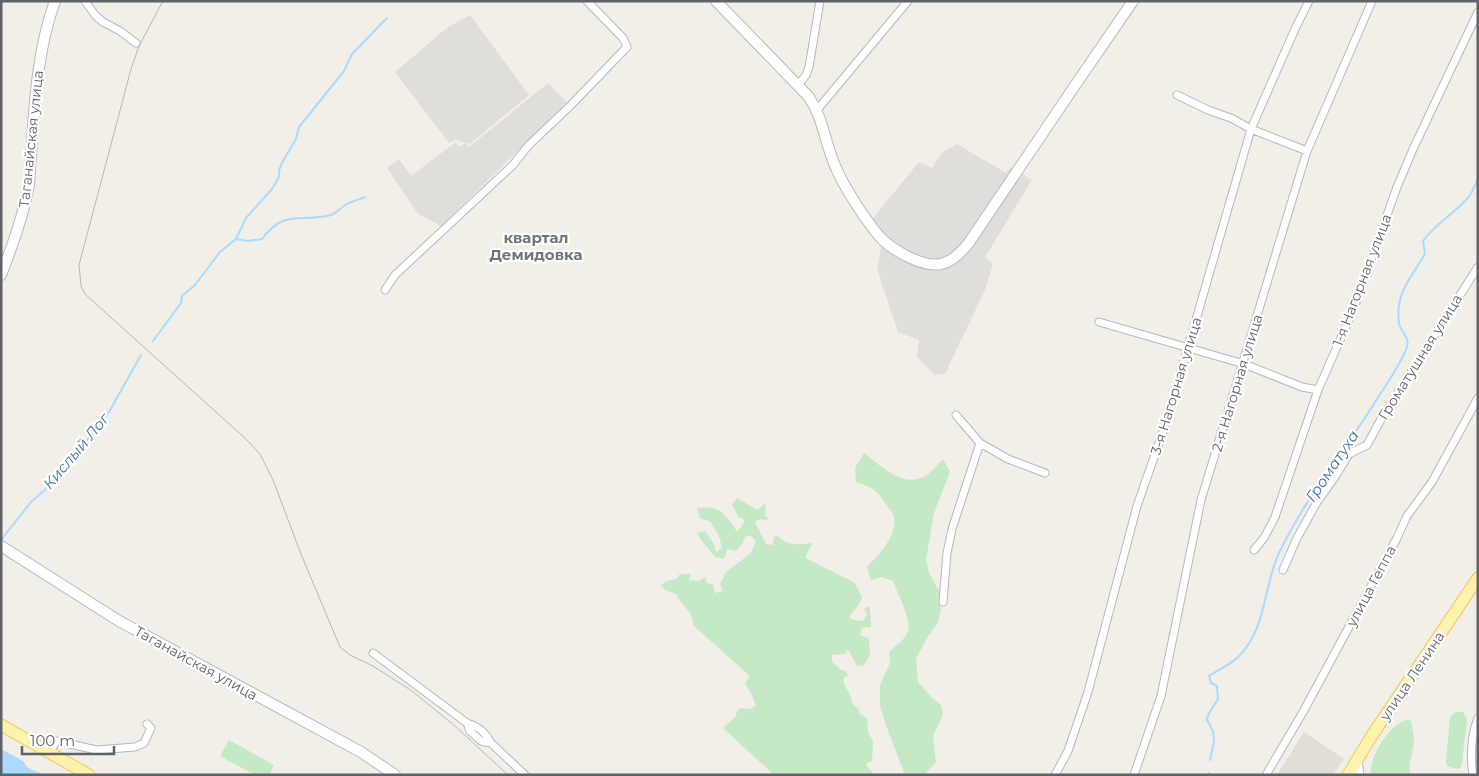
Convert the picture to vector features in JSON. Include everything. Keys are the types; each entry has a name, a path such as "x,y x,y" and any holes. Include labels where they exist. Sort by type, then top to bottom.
{"main road":[{"name":"Таганайская улица","path":"1,275 21,223 29,184 41,54 48,21 55,1"},
{"path":"716,1 809,97 818,110 837,170 864,216 880,237 904,254 928,265 950,261 964,249 1133,1"},
{"name":"Таганайская улица","path":"1,546 119,621 362,752 395,775"},
{"name":"улица Ленина","path":"1348,775 1478,578"},
{"path":"1,725 89,775"}],"street":[{"path":"86,1 95,16 136,44"},
{"path":"385,290 395,275 513,165 528,146 627,47 623,38 587,1"},
{"path":"798,85 806,75 809,66 820,1"},
{"path":"818,110 908,1"},
{"name":"3-я Нагорная улица","path":"1055,775 1068,751 1088,692 1137,506 1189,349 1251,129 1309,1"},
{"name":"2-я Нагорная улица","path":"1134,775 1161,696 1184,594 1201,500 1244,364 1307,151 1372,1"},
{"name":"1-я Нагорная улица","path":"1254,550 1264,538 1275,517 1318,390 1354,308 1397,187 1478,12"},
{"path":"1177,95 1208,110 1231,118 1251,129 1307,151"},
{"name":"Громатушная улица","path":"1283,570 1297,538 1317,502 1335,477 1348,454 1367,445 1380,421 1478,267"},
{"path":"1099,322 1244,364 1302,387 1318,390"},
{"name":"улица Геппа","path":"1266,775 1303,712 1407,516 1432,482 1478,398"},
{"path":"956,414 980,443 1008,459 1045,473"},
{"path":"943,602 947,553 952,529 980,443"},
{"path":"373,653 467,724 481,741 491,743 525,775"},
{"path":"1473,775 1473,730 1478,718"},
{"path":"49,752 57,741 96,750 135,747 144,742 151,728 147,724"},
{"path":"1357,759 1360,775"}],"shaded area":[{"path":"470,15 529,95 470,144 466,143 469,147 548,83 567,103 441,226 418,214 387,168 399,159 411,176 456,142 460,147 465,143 455,140 449,143 395,72 448,27"},
{"path":"957,144 1006,173 1011,167 1032,180 985,257 993,264 985,290 945,374 934,375 917,357 919,340 898,332 877,269 881,248 872,219 919,162 932,168 942,152"},
{"path":"1304,732 1344,759 1333,775 1277,775"}],"green space":[{"path":"864,453 891,473 905,479 913,480 924,477 943,459 950,472 934,513 926,560 929,573 939,591 941,611 937,624 928,636 916,659 918,682 941,705 943,714 933,736 936,762 924,775 903,775 904,772 880,706 880,685 890,663 889,652 905,637 909,626 893,581 882,577 871,580 867,567 887,543 895,521 893,514 877,492 870,487 856,482 855,468"},
{"path":"737,498 757,510 766,503 765,516 769,518 766,520 760,519 755,522 766,544 773,545 774,537 777,536 793,544 812,543 805,558 855,583 862,597 849,618 858,621 864,620 867,614 864,609 868,606 870,608 871,627 862,628 860,635 869,639 870,655 864,665 857,666 848,649 845,654 832,655 832,662 841,670 846,671 848,675 843,679 852,703 859,710 860,714 867,718 868,732 873,741 872,761 866,764 872,771 872,775 774,775 723,728 735,717 739,708 750,709 756,706 745,683 750,676 694,626 689,612 676,594 665,590 661,585 676,579 680,574 691,574 689,580 699,581 705,577 707,583 713,585 715,593 723,591 720,584 726,572 751,553 756,541 750,535 745,537 736,551 727,549 724,559 715,557 697,533 705,531 714,544 716,552 722,548 719,536 710,521 700,519 697,508 711,508 721,512 737,532 745,520 738,517 732,504"},
{"path":"1455,712 1463,712 1467,719 1462,764 1460,768 1456,769 1447,766 1446,762 1450,717"},
{"path":"1407,720 1411,721 1414,739 1410,775 1371,775 1373,759 1387,734 1400,723"},
{"path":"229,740 274,765 269,775 255,775 220,756"}],"water":[{"path":"1,749 23,761 28,768 45,775 1,775"}],"waterway":[{"path":"153,341 181,303 182,296 195,285 220,252 236,239 246,218 272,189 279,177 279,170 296,139 299,127 344,71 352,54 387,18"},
{"name":"Громатуха","path":"1210,760 1214,741 1213,731 1207,720 1218,699 1217,686 1211,683 1209,676 1238,657 1254,634 1274,566 1289,533 1389,381 1404,354 1408,343 1399,323 1399,303 1405,286 1425,254 1423,241 1468,198 1478,179"},
{"path":"236,239 248,241 262,239 278,223 294,218 331,215 349,203 365,197"},
{"name":"Кислый Лог","path":"1,540 31,502 62,472 109,412 141,355"}],"tram line":[{"path":"163,1 139,46 131,69 79,265 81,286 85,294 247,440 260,454 273,480 301,554 340,647 350,655 373,666 412,691 455,726 508,775"}],"district":[{"name":"квартал Демидовка","path":"536,246"}]}
